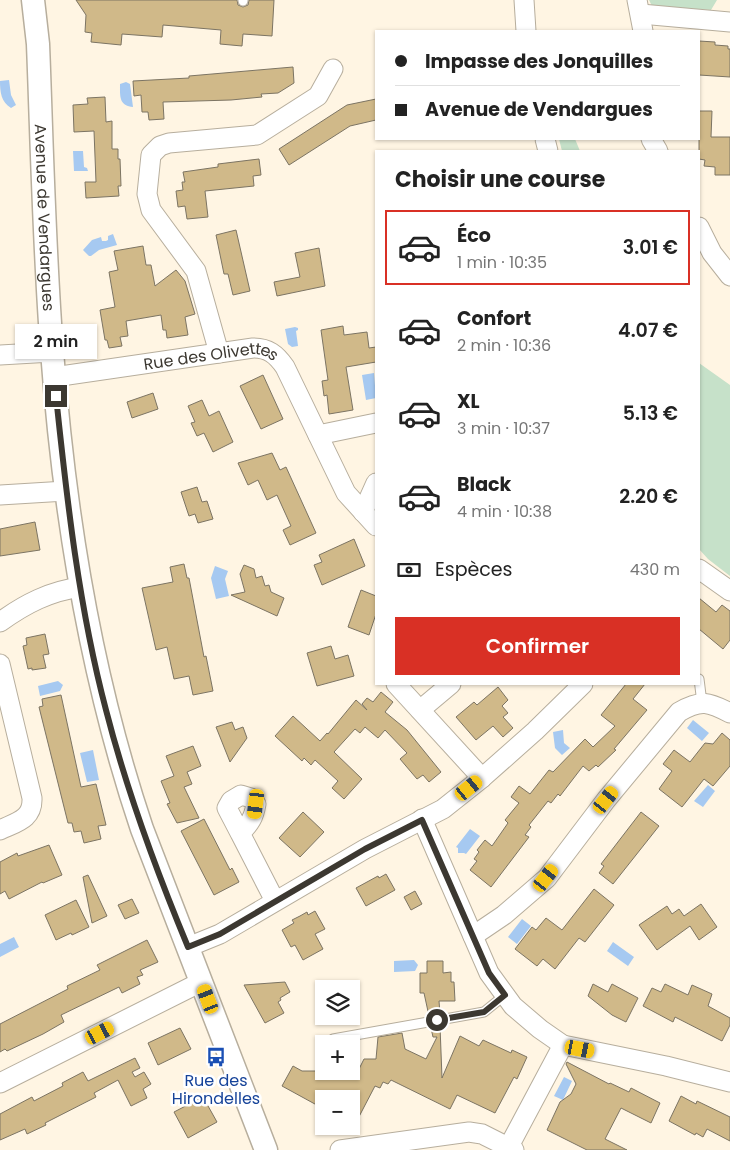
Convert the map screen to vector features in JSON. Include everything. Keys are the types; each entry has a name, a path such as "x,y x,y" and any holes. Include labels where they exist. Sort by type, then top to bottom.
{"street":[{"name":"Avenue de Vendargues","path":"33,0 38,44 54,376 66,491 81,587 98,674 124,776 142,829 266,1150"},
{"path":"524,0 526,30"},
{"path":"640,15 730,22"},
{"path":"219,352 196,271 151,210 148,194 150,156 160,146 168,143 257,135 318,96 332,69"},
{"path":"700,229 712,253 730,276"},
{"name":"Rue des Olivettes","path":"54,376 219,352 262,348 271,352 279,357 285,366 346,493 375,525"},
{"path":"0,355 52,352"},
{"path":"318,435 375,423"},
{"path":"363,512 375,485"},
{"path":"0,495 66,491"},
{"path":"700,570 730,590"},
{"path":"0,622 41,597 63,589 81,587"},
{"path":"0,664 33,806 26,817 0,830"},
{"path":"397,685 482,778"},
{"path":"420,710 450,685"},
{"path":"188,947 220,934 365,849 443,809 482,778 535,731 582,685"},
{"path":"473,936 504,915 546,878 606,800 679,712 690,705 702,703 711,704 730,713"},
{"path":"422,820 489,973 513,1006 540,1029 563,1045 666,1066 730,1082"},
{"path":"240,833 275,901"},
{"path":"0,1083 201,982"},
{"path":"340,1150 469,1132 482,1134 510,1149 563,1045"}],"lane":[{"path":"700,685 702,703"},
{"path":"355,1035 484,1012 505,995"}],"green space":[{"path":"649,0 717,0 711,10 652,6"},
{"path":"559,140 575,140 580,150 562,150"},
{"path":"700,364 730,385 730,576 708,559 700,550"}],"water":[{"path":"9,80 11,95 16,105 11,108 3,100 0,89 0,81"},
{"path":"126,82 130,84 133,107 128,106 121,100 120,84"},
{"path":"73,151 83,151 84,167 88,171 74,171"},
{"path":"113,234 117,245 99,250 91,256 83,250 92,240 101,237 102,241 106,241 108,236"},
{"path":"298,328 296,331 298,346 292,347 288,344 285,329"},
{"path":"374,373 375,398 366,400 362,375"},
{"path":"215,566 228,571 225,579 229,596 216,599 211,578"},
{"path":"58,681 63,685 60,691 40,696 38,686"},
{"path":"693,720 709,733 702,741 687,728"},
{"path":"563,730 564,743 570,748 562,755 555,748 553,732"},
{"path":"93,750 99,780 87,782 80,753"},
{"path":"708,785 715,791 703,807 694,801"},
{"path":"470,829 480,836 466,854 458,853 458,848 456,847"},
{"path":"522,919 531,926 517,944 508,937"},
{"path":"14,937 19,947 0,957 0,944"},
{"path":"613,942 634,957 628,966 607,951"},
{"path":"414,960 418,965 415,971 394,972 394,961"},
{"path":"564,1077 572,1081 563,1100 554,1096"}],"building":[{"path":"76,0 237,0 238,5 243,7 248,5 249,0 274,0 272,36 243,34 242,46 220,44 221,30 163,25 162,37 122,34 121,45 91,42 92,33 85,32 86,15"},
{"path":"700,41 715,42 715,45 728,46 728,49 730,49 730,77 700,75"},
{"path":"293,67 294,83 278,93 261,94 262,97 231,100 163,102 164,119 149,120 148,112 142,112 141,95 134,96 133,81 189,78 189,76"},
{"path":"105,97 106,122 112,121 112,149 118,149 118,159 120,159 121,186 118,186 119,196 86,198 85,182 96,182 94,131 74,132 73,105 88,104 87,98"},
{"path":"375,99 375,120 350,126 289,165 279,149 347,105"},
{"path":"700,111 712,111 711,137 730,137 730,175 715,175 715,167 704,166 705,160 700,159"},
{"path":"259,159 261,175 253,176 254,186 205,191 208,217 187,219 185,206 178,207 176,191 183,190 182,182 185,182 183,172 218,167 218,164"},
{"path":"236,230 250,291 233,295 228,274 224,274 216,235"},
{"path":"143,246 146,265 151,265 155,286 176,270 185,281 195,314 185,317 188,335 167,338 166,330 163,330 161,315 126,321 128,336 120,337 122,346 109,348 107,340 105,340 100,310 115,307 109,272 118,270 114,251"},
{"path":"319,248 325,286 277,296 274,282 300,277 295,253"},
{"path":"343,326 344,335 367,332 369,348 375,347 375,362 346,367 353,410 329,414 327,395 324,396 322,381 328,380 321,330"},
{"path":"263,375 283,419 261,429 240,386"},
{"path":"153,393 158,409 132,418 127,402"},
{"path":"202,400 209,416 219,411 233,442 213,452 204,433 197,436 191,423 195,422 188,406"},
{"path":"272,453 280,470 286,467 316,533 290,545 283,530 291,526 277,495 267,500 258,480 248,485 238,463"},
{"path":"197,487 202,502 207,501 213,519 198,523 195,514 189,516 181,492"},
{"path":"35,522 40,550 0,556 0,529"},
{"path":"354,539 365,566 322,585 314,565 322,562 319,555"},
{"path":"184,564 187,578 189,578 204,657 206,656 213,691 193,695 189,676 174,679 167,647 156,650 142,588 173,582 170,567"},
{"path":"244,565 254,569 256,578 262,576 265,586 269,585 271,592 284,598 277,616 231,595 245,592 240,574"},
{"path":"361,590 375,596 375,617 369,635 348,627"},
{"path":"700,599 716,612 722,605 730,611 730,640 723,649 700,630"},
{"path":"45,634 49,654 43,655 46,668 28,669 23,646 27,645 26,638"},
{"path":"331,646 335,659 348,655 354,676 317,686 307,653"},
{"path":"625,685 644,685 633,699 647,710 614,749 616,750 598,767 596,765 589,771 583,766 560,796 558,794 551,803 548,801 529,825 531,827 525,835 529,837 491,887 470,870 477,861 474,859 479,852 477,850 485,840 492,846 508,823 505,820 519,803 511,797 519,786 530,794 549,770 553,772 585,739 593,747 615,726 601,715"},
{"path":"498,687 508,700 502,706 508,713 503,717 513,728 503,737 493,726 476,740 456,717 474,702 477,705"},
{"path":"381,692 393,702 385,712 407,730 441,772 429,782 423,775 417,779 400,759 407,753 385,730 378,738 365,727 360,733 355,729 334,752 362,779 344,799 332,788 338,781 315,760 311,765 304,758 302,761 275,736 293,716 320,741 356,700 367,710 362,704 367,698 373,702"},
{"path":"61,695 81,787 96,784 106,825 98,826 101,839 84,843 81,831 74,832 72,823 68,823 39,707 43,706 42,699"},
{"path":"232,722 235,730 243,727 247,738 230,762 216,727"},
{"path":"722,733 730,740 730,766 713,786 704,779 682,807 659,789 672,771 663,764 674,750 690,762 705,743 713,744"},
{"path":"193,746 201,766 187,772 192,784 184,787 199,818 177,823 167,804 170,803 161,781 174,776 166,756"},
{"path":"303,812 324,832 300,857 279,838"},
{"path":"641,812 659,826 613,884 599,873 604,866 601,864"},
{"path":"204,819 230,870 232,868 239,882 214,895 181,831"},
{"path":"49,845 62,875 42,882 9,899 5,891 0,894 0,862 17,853 18,856"},
{"path":"386,874 395,890 366,906 356,888 378,876 379,878"},
{"path":"88,875 107,916 92,923 83,877"},
{"path":"594,889 614,905 585,942 579,938 555,969 543,959 537,966 515,949 532,927 536,930 546,918 562,930"},
{"path":"415,891 422,904 411,910 404,897"},
{"path":"132,899 139,913 125,919 118,905"},
{"path":"76,900 89,927 56,940 45,915"},
{"path":"701,904 717,927 699,940 690,926 657,950 639,925 667,906 672,914 679,909 684,916"},
{"path":"315,911 325,929 315,934 323,949 303,960 295,945 291,947 282,930 294,923 292,920 307,912 308,915"},
{"path":"147,940 158,962 140,970 143,975 137,977 140,984 122,993 119,987 61,1015 64,1022 7,1051 5,1049 0,1052 0,1024 68,989 67,986 100,970 97,965"},
{"path":"427,961 443,961 443,973 451,972 451,982 454,982 455,1001 439,1001 440,1014 429,1016 424,993 420,993 420,973 427,973"},
{"path":"285,982 290,992 280,998 281,1000 278,1002 284,1013 265,1023 244,985"},
{"path":"593,984 608,992 612,984 638,998 626,1022 612,1015 588,996"},
{"path":"665,984 688,995 692,985 712,994 708,1006 730,1018 730,1025 722,1041 675,1017 673,1022 643,1006 652,988 661,992"},
{"path":"440,1026 442,1078 460,1036 479,1046 483,1040 511,1053 512,1050 527,1057 517,1079 514,1077 495,1113 457,1095 450,1109 391,1080 388,1084 383,1082 380,1088 375,1086 360,1115 360,1090 315,1090 315,1104 282,1086 293,1066 302,1071 315,1071 315,1080 360,1080 360,1067 364,1059 376,1059 378,1037 402,1033 405,1049 426,1059 437,1037 433,1037 431,1028"},
{"path":"180,1028 191,1049 158,1065 148,1043"},
{"path":"135,1058 140,1068 132,1072 135,1077 144,1072 151,1084 143,1089 147,1098 131,1106 118,1080 94,1093 96,1097 45,1123 46,1125 27,1134 25,1129 0,1140 0,1114 32,1097 34,1101 63,1086 62,1083 83,1072 88,1081"},
{"path":"567,1062 609,1084 629,1092 631,1088 660,1103 651,1123 621,1108 605,1139 627,1150 587,1150 547,1130 560,1102 571,1094 576,1084 566,1064"},
{"path":"681,1096 696,1104 697,1101 730,1117 730,1141 707,1129 703,1137 696,1133 695,1135 669,1121"},
{"path":"203,1097 217,1122 188,1138 174,1112"}],"place":[{"name":"Rue des Hirondelles","path":"216,1057"}],"route":[{"path":"56,396 66,491 81,587 106,709 124,776 142,829 188,947 220,934 365,849 422,820 489,973 505,995 484,1012 437,1020"}]}
